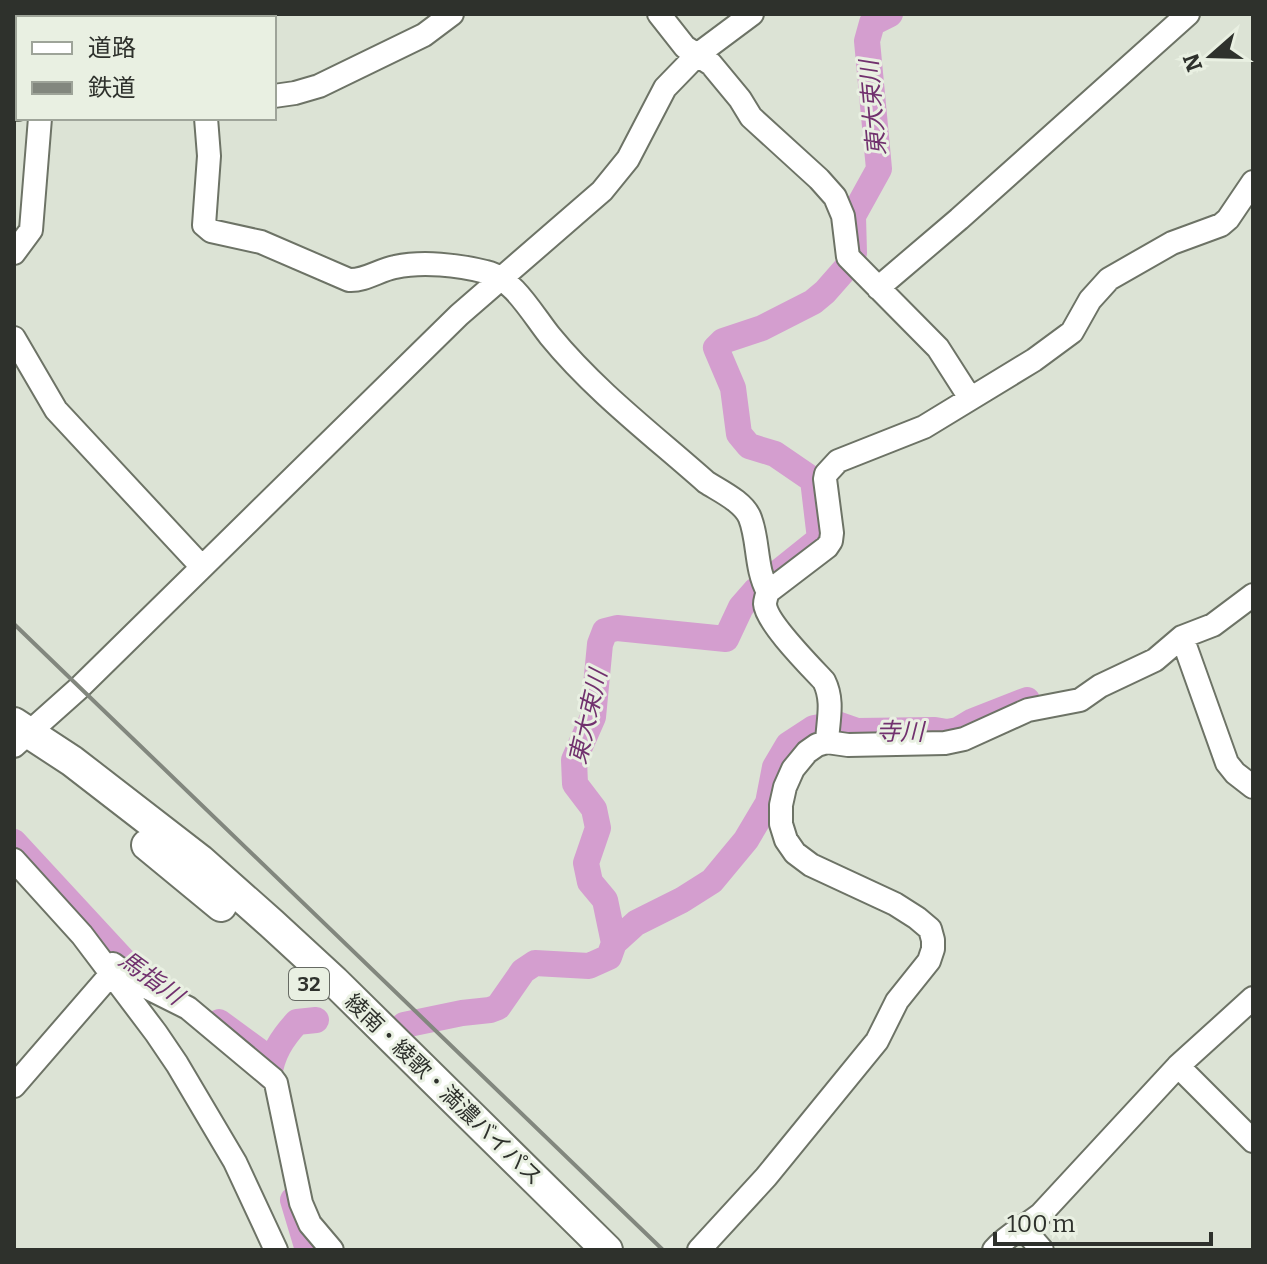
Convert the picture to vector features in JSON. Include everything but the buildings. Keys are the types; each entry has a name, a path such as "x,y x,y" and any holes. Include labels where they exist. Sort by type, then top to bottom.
{"highway":[{"name":"綾南・綾歌・満濃バイパス","path":"17,738 190,879 275,953 579,1250"},
{"name":"綾南・綾歌・満濃バイパス","path":"17,738 72,761 200,860 379,1025 607,1250"}],"street":[{"path":"276,96 319,86 424,35 452,14"},
{"path":"659,14 685,47 711,64 751,117 835,197 843,216 851,260 938,348 970,398"},
{"path":"17,738 79,688 448,325 590,202 628,159 665,88 697,55 752,14"},
{"path":"878,288 1188,14"},
{"path":"14,253 31,230 40,120"},
{"path":"206,120 209,156 204,225 211,231 261,242 349,280 357,281 391,267 410,264 488,272 514,289 574,365 749,516 765,585 767,613 829,690 828,732 793,769 785,787 781,824 786,840 795,853 811,865 895,904 917,918 930,929 933,949 929,961 897,1001 877,1041 766,1177 700,1250"},
{"path":"765,585 827,547 831,541 825,479 838,461 924,427 1034,360 1072,332 1090,300 1109,279 1172,243 1221,225 1253,182"},
{"path":"14,338 56,410 202,567"},
{"path":"828,732 848,745 945,743 964,739 1028,710 1080,700 1100,686 1155,660 1182,637 1213,625 1253,595"},
{"path":"1182,637 1227,763 1253,787"},
{"path":"14,860 82,935 163,1044 215,1125 276,1250"},
{"path":"94,952 140,984 188,1008 269,1074 276,1083 301,1203 310,1224 332,1250"},
{"path":"14,1086 111,974"},
{"path":"994,1250 1003,1240 1041,1214 1178,1066 1253,998"},
{"path":"1178,1066 1253,1141"},
{"path":"1022,1227 1042,1250"}],"waterway":[{"name":"東大束川","path":"404,1025 498,1007 523,971 535,963 589,966 609,957 614,943 605,900 590,882 586,863 598,828 594,809 575,784 574,760 593,717 600,644 605,631 617,628 726,639 741,607 755,591 820,539 813,480 775,454 749,446 739,434 733,388 716,348 723,341 762,328 813,302 847,267 854,253 853,216 879,169 867,41 872,23 890,14"},
{"name":"寺川","path":"614,943 636,923 712,881 746,840 768,803 775,767 788,745 814,728 837,724 857,731 947,732 1027,700"},
{"name":"馬指川","path":"14,842 125,962 144,978"},
{"name":"東大束川","path":"269,1076 275,1053 297,1022 316,1020"},
{"name":"馬指川","path":"219,1022 271,1060"},
{"name":"東大束川","path":"293,1200 308,1250"}],"railway":[{"path":"14,624 663,1250"}]}
